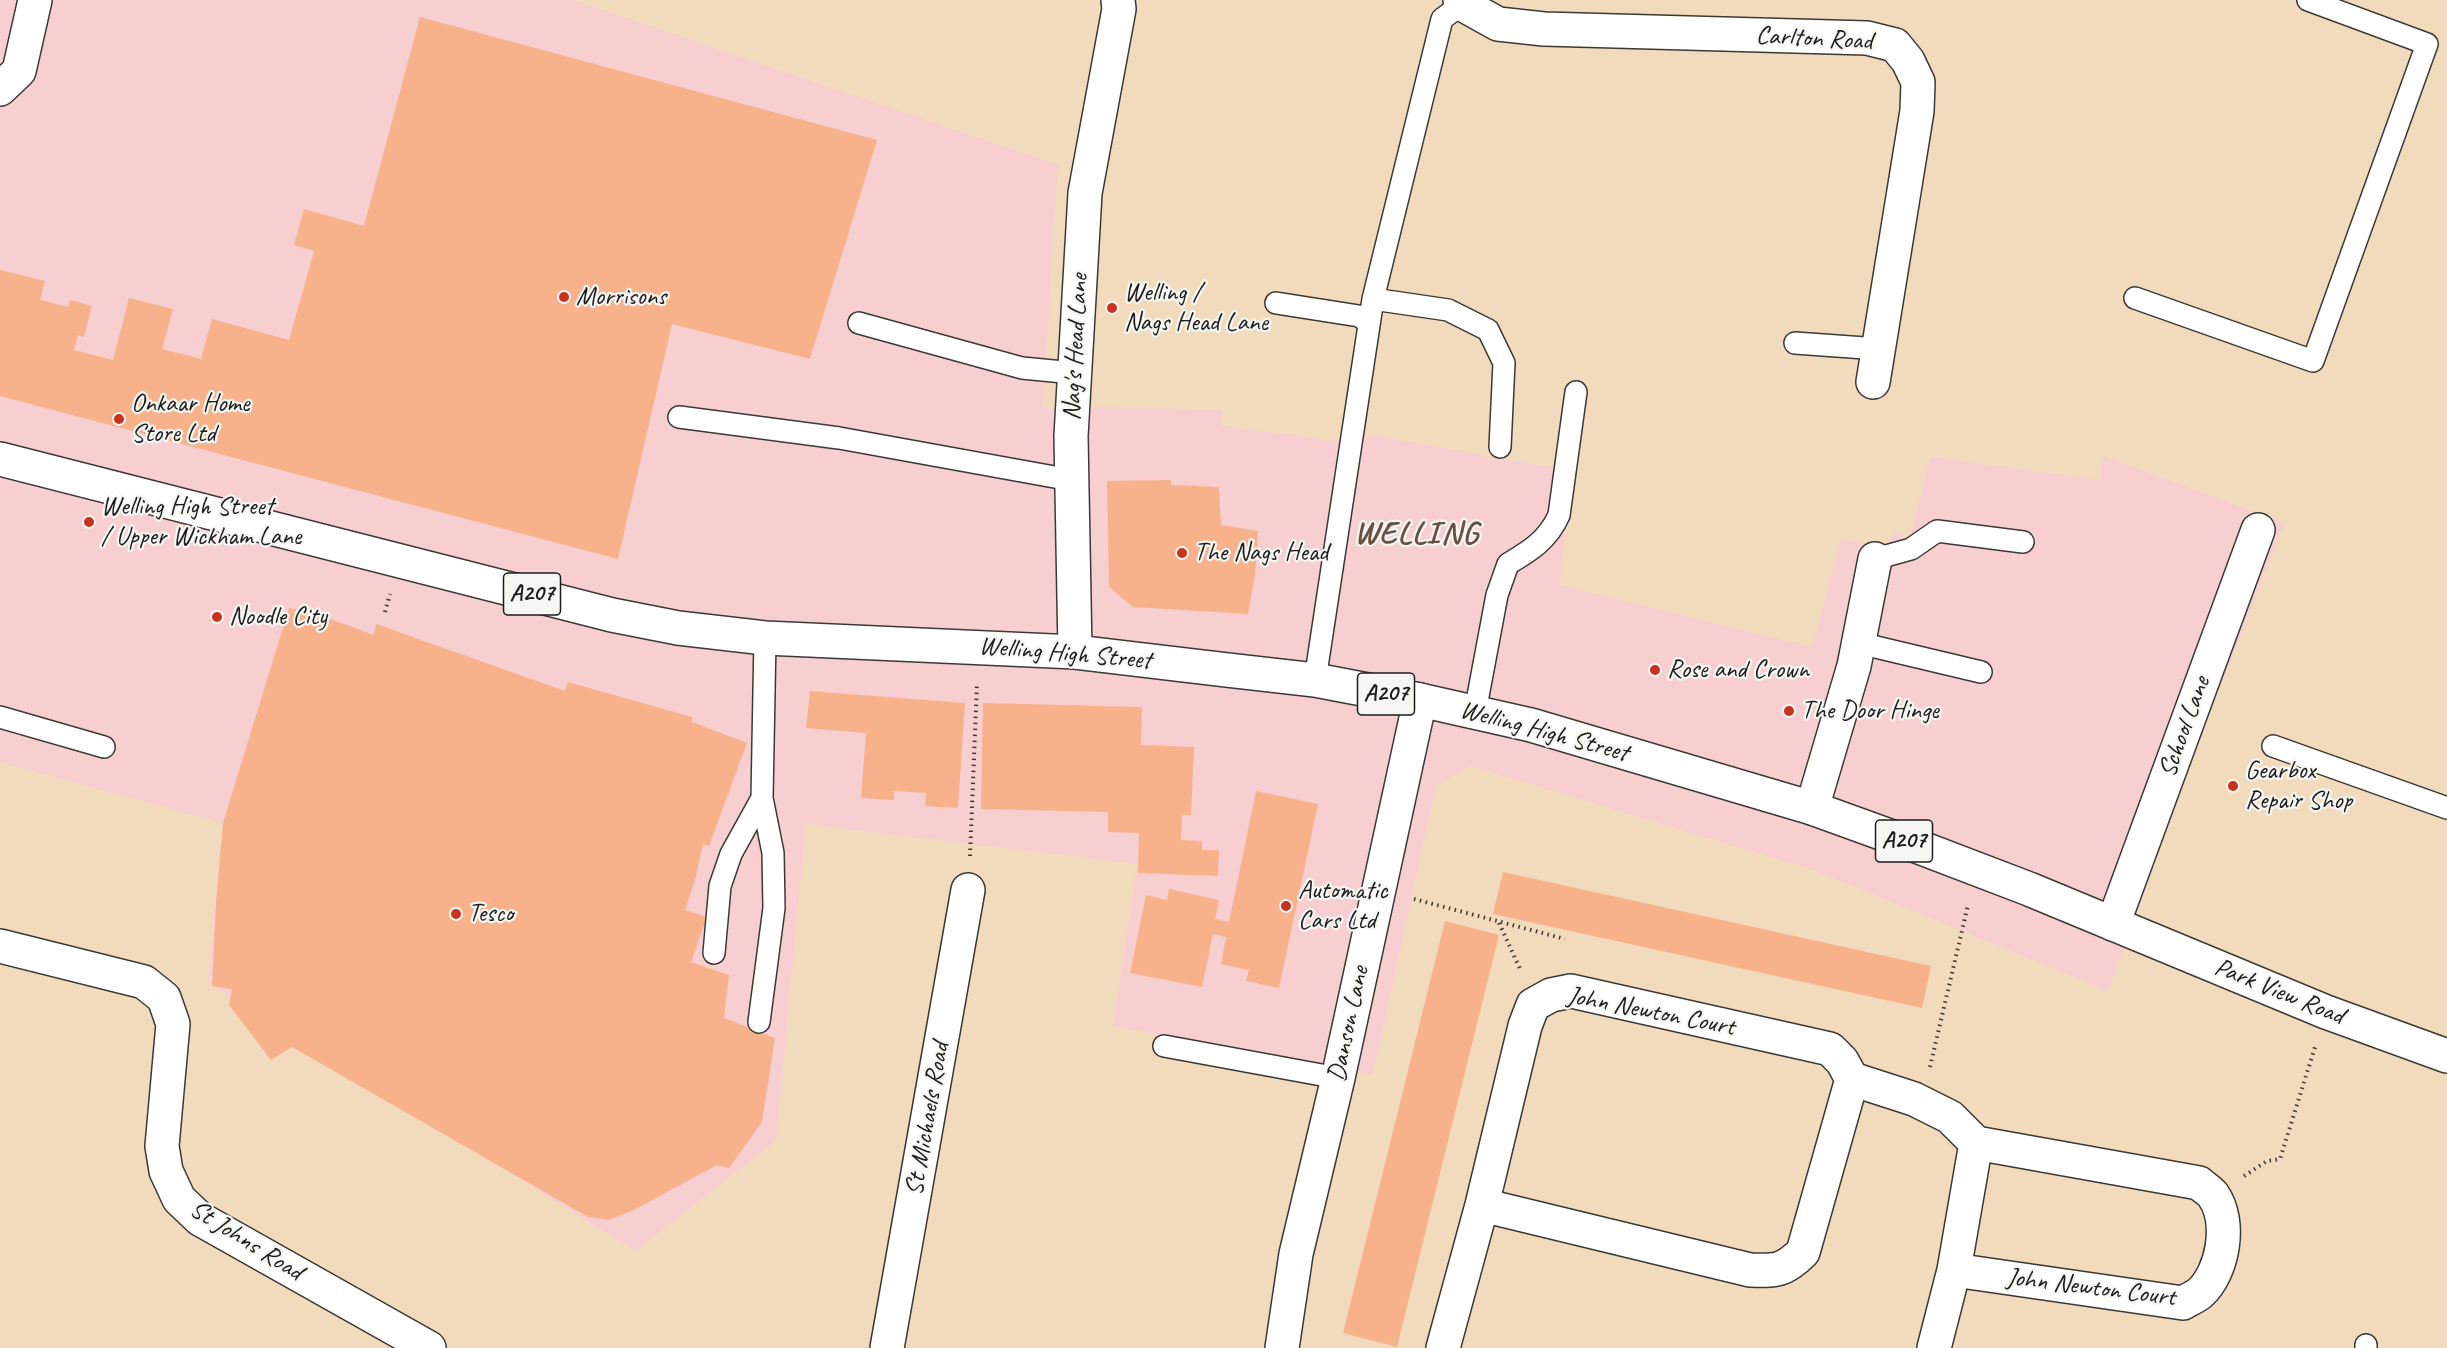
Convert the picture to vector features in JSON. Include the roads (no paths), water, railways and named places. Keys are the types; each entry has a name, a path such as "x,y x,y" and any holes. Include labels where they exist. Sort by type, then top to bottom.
{"street":[{"path":"0,89 19,71 35,0"},
{"name":"Nag's Head Lane","path":"1075,652 1071,436 1085,193 1119,9 1118,0"},
{"name":"Carlton Road","path":"1461,2 1498,24 1544,29 1868,38 1895,45 1908,61 1918,82 1917,111 1873,382"},
{"name":"Welling High Street","path":"0,459 612,615 678,628 765,638 1075,652 1315,680 1475,712 1531,725 1812,808 1976,869 2112,924"},
{"name":"School Lane","path":"2112,924 2258,530"},
{"path":"1812,808 1859,643 1875,559"},
{"name":"Danson Lane","path":"1282,1348 1296,1254 1338,1078 1420,700"},
{"name":"St Michaels Road","path":"887,1348 968,890"},
{"name":"Park View Road","path":"2112,924 2326,1012 2447,1056"},
{"name":"St Johns Road","path":"0,946 144,982 164,998 173,1024 162,1146 166,1171 179,1199 200,1219 429,1348"},
{"name":"John Newton Court","path":"1443,1348 1482,1205 1525,1026 1533,1005 1551,995 1571,991 1830,1048 1842,1061 1852,1079"},
{"path":"1482,1205 1750,1270 1776,1271 1791,1264 1803,1252 1852,1079 1921,1103 1950,1117 1976,1143 1954,1270 1934,1348"},
{"name":"John Newton Court","path":"1954,1270 2183,1303 2200,1293 2213,1276 2224,1241 2222,1218 2214,1196 2199,1183 1976,1143"}],"lane":[{"path":"2135,298 2313,361 2427,44 2308,0"},
{"path":"1315,680 1373,299 1442,19 1461,2"},
{"path":"1373,299 1448,310 1488,330 1504,363 1500,447"},
{"path":"1276,303 1359,316 1369,322"},
{"path":"859,323 1022,368 1074,373"},
{"path":"1795,343 1879,349"},
{"path":"1475,712 1497,595 1508,564 1538,545 1553,530 1559,516 1576,392"},
{"path":"679,417 839,438 1071,480"},
{"path":"1875,559 1911,549 1937,531 2023,542"},
{"path":"759,1022 774,908 773,853 762,798 765,638"},
{"path":"1859,643 1981,672"},
{"path":"0,717 104,747"},
{"path":"2273,746 2447,808"},
{"path":"714,953 720,886 731,854 762,798"},
{"path":"1164,1046 1338,1078"}],"place":[{"name":"Morrisons","path":"564,297"},
{"name":"Welling / Nags Head Lane","path":"1112,308"},
{"name":"Onkaar Home Store Ltd","path":"119,419"},
{"name":"Welling High Street / Upper Wickham Lane","path":"89,522"},
{"name":"The Nags Head","path":"1182,553"},
{"name":"Noodle City","path":"217,617"},
{"name":"Rose and Crown","path":"1655,670"},
{"name":"The Door Hinge","path":"1789,711"},
{"name":"Gearbox Repair Shop","path":"2233,786"},
{"name":"Automatic Cars Ltd","path":"1286,906"},
{"name":"Tesco","path":"456,914"}],"district":[{"name":"WELLING","path":"1417,535"}]}
